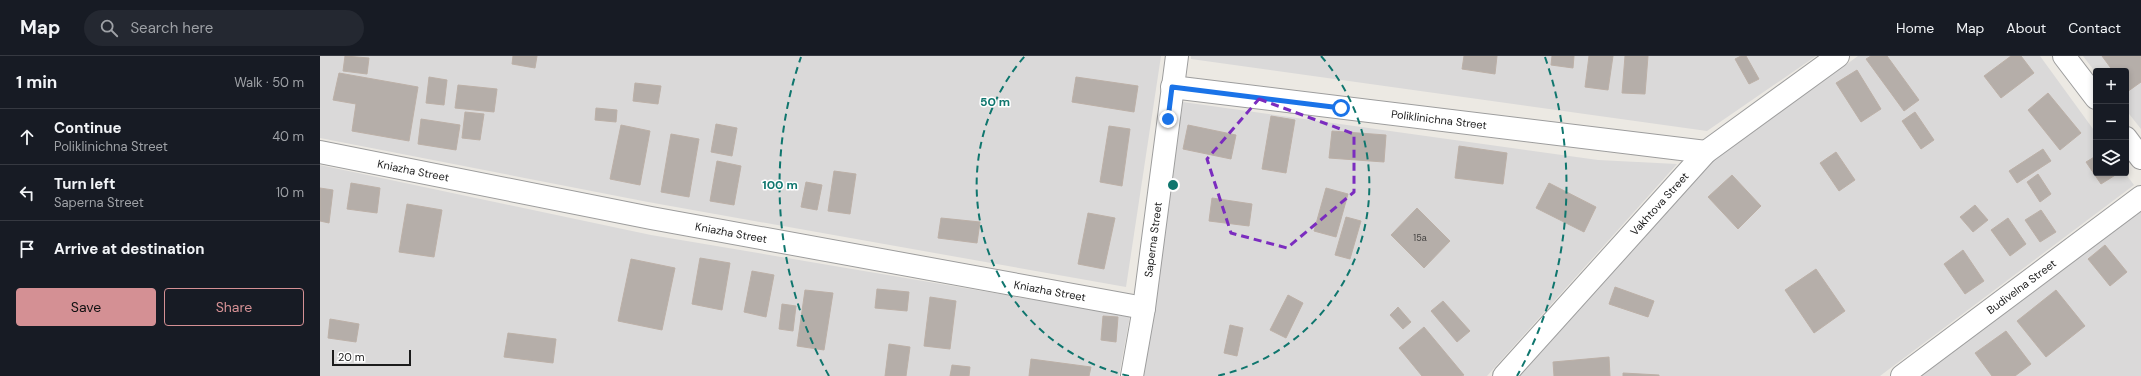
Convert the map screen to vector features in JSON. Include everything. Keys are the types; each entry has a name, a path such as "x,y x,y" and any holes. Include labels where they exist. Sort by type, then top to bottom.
{"street":[{"name":"Saperna Street","path":"1132,376 1144,308 1177,56"},
{"name":"Vakhtova Street","path":"1504,376 1706,152 1838,56"},
{"path":"2064,56 2093,94"},
{"name":"Poliklinichna Street","path":"1172,87 1706,152"},
{"path":"2128,140 2141,158"},
{"name":"Kniazha Street","path":"320,152 650,218 1144,308"},
{"name":"Budivelna Street","path":"1902,376 2141,197"}],"highlighted area":[{"path":"1259,99 1354,134 1354,192 1287,248 1231,233 1207,159"}],"shaded area":[{"path":"320,56 1161,56 1126,287 648,202 320,138"},
{"path":"1191,56 1816,56 1707,131 1191,59"},
{"path":"1858,56 2040,56 2093,129 2093,176 2127,176 2134,185 1880,376 1519,376 1710,163"},
{"path":"2083,56 2141,56 2141,129 2129,114 2129,68 2093,69"},
{"path":"1183,102 1598,160 1677,164 1487,376 1142,376 1154,312"},
{"path":"320,165 651,235 1130,316 1119,376 320,376"},
{"path":"2141,209 2141,376 1919,376"}],"building":[{"path":"345,56 369,58 367,74 343,71"},
{"path":"513,56 537,56 535,68 512,64"},
{"path":"1464,56 1497,56 1495,74 1462,69"},
{"path":"1552,56 1574,56 1573,68 1551,65"},
{"path":"1589,56 1613,56 1608,90 1585,87"},
{"path":"1625,56 1648,56 1645,94 1622,93"},
{"path":"1741,56 1746,56 1759,79 1749,84 1735,59"},
{"path":"1871,56 1887,56 1919,100 1904,111 1866,59"},
{"path":"2011,56 2021,56 2034,73 2001,98 1984,76"},
{"path":"2102,56 2141,56 2141,82 2129,91 2129,68 2111,68"},
{"path":"1857,70 1881,109 1861,122 1836,83"},
{"path":"339,73 418,87 409,141 352,131 356,104 333,100"},
{"path":"429,77 447,80 444,105 426,103"},
{"path":"1076,77 1138,86 1134,112 1072,102"},
{"path":"635,83 661,86 658,104 633,101"},
{"path":"458,85 497,89 494,112 455,108"},
{"path":"2048,93 2081,133 2060,150 2028,110"},
{"path":"596,108 617,110 616,122 595,120"},
{"path":"465,112 484,114 480,140 462,138"},
{"path":"1915,112 1934,140 1921,149 1902,121"},
{"path":"1271,116 1295,120 1286,173 1262,169"},
{"path":"421,119 460,125 456,150 418,144"},
{"path":"716,124 737,128 732,156 711,152"},
{"path":"621,125 650,131 640,185 610,179"},
{"path":"1188,125 1236,135 1231,159 1183,149"},
{"path":"1109,126 1130,129 1122,186 1100,182"},
{"path":"1332,131 1386,135 1384,162 1329,158"},
{"path":"671,134 699,139 689,197 661,192"},
{"path":"1459,146 1507,153 1503,184 1455,178"},
{"path":"2043,149 2051,161 2017,183 2009,171"},
{"path":"1836,152 1855,180 1839,191 1820,163"},
{"path":"2093,158 2093,172 2086,162"},
{"path":"717,161 741,166 734,205 710,201"},
{"path":"834,171 856,174 850,214 828,211"},
{"path":"2038,174 2051,194 2040,202 2027,182"},
{"path":"1732,175 1761,206 1738,229 1708,197"},
{"path":"2096,176 2114,176 2101,184"},
{"path":"806,182 822,185 817,210 801,207"},
{"path":"351,183 380,188 377,213 347,209"},
{"path":"1549,183 1596,207 1584,232 1536,208"},
{"path":"320,188 333,190 329,223 320,221"},
{"path":"1326,188 1348,194 1336,237 1314,231"},
{"path":"1212,198 1252,204 1249,226 1209,221"},
{"path":"407,204 442,210 434,257 399,252"},
{"path":"1975,205 1988,220 1973,232 1960,217"},
{"path":"1417,208 1450,241 1424,268 1391,235"},
{"path":"2041,210 2056,232 2040,242 2025,220"},
{"path":"1088,213 1115,218 1104,269 1078,264"},
{"path":"1346,217 1361,221 1350,259 1335,255"},
{"path":"941,218 980,222 977,243 938,238"},
{"path":"2008,218 2026,244 2010,256 1991,230"},
{"path":"2105,245 2127,272 2110,286 2088,259"},
{"path":"1963,250 1984,281 1965,294 1944,264"},
{"path":"700,258 730,263 722,310 692,304"},
{"path":"631,259 675,268 662,330 618,321"},
{"path":"1816,269 1845,311 1814,333 1785,290"},
{"path":"752,271 774,275 766,317 744,312"},
{"path":"1615,287 1654,301 1648,317 1609,304"},
{"path":"877,289 909,292 907,311 875,308"},
{"path":"805,290 833,293 824,350 797,346"},
{"path":"2056,290 2085,326 2046,357 2017,321"},
{"path":"1288,295 1303,303 1286,338 1270,330"},
{"path":"930,297 956,301 950,349 924,346"},
{"path":"1443,301 1470,331 1457,342 1431,311"},
{"path":"782,304 796,306 793,331 779,329"},
{"path":"1398,307 1411,322 1403,329 1390,315"},
{"path":"1103,316 1118,317 1116,342 1101,340"},
{"path":"330,319 359,324 356,342 328,338"},
{"path":"1230,325 1243,328 1237,356 1224,353"},
{"path":"1424,327 1464,375 1422,376 1399,348"},
{"path":"2006,331 2031,364 2015,376 1992,376 1975,353"},
{"path":"508,333 556,339 553,363 504,357"},
{"path":"889,344 910,347 906,376 885,376"},
{"path":"1609,357 1610,376 1554,376 1553,362"},
{"path":"1031,359 1091,367 1089,376 1029,376"},
{"path":"952,365 970,367 969,376 950,376"},
{"path":"1623,373 1659,375 1659,376 1623,376"}],"route":[{"path":"1168,119 1172,87 1341,108"}]}
